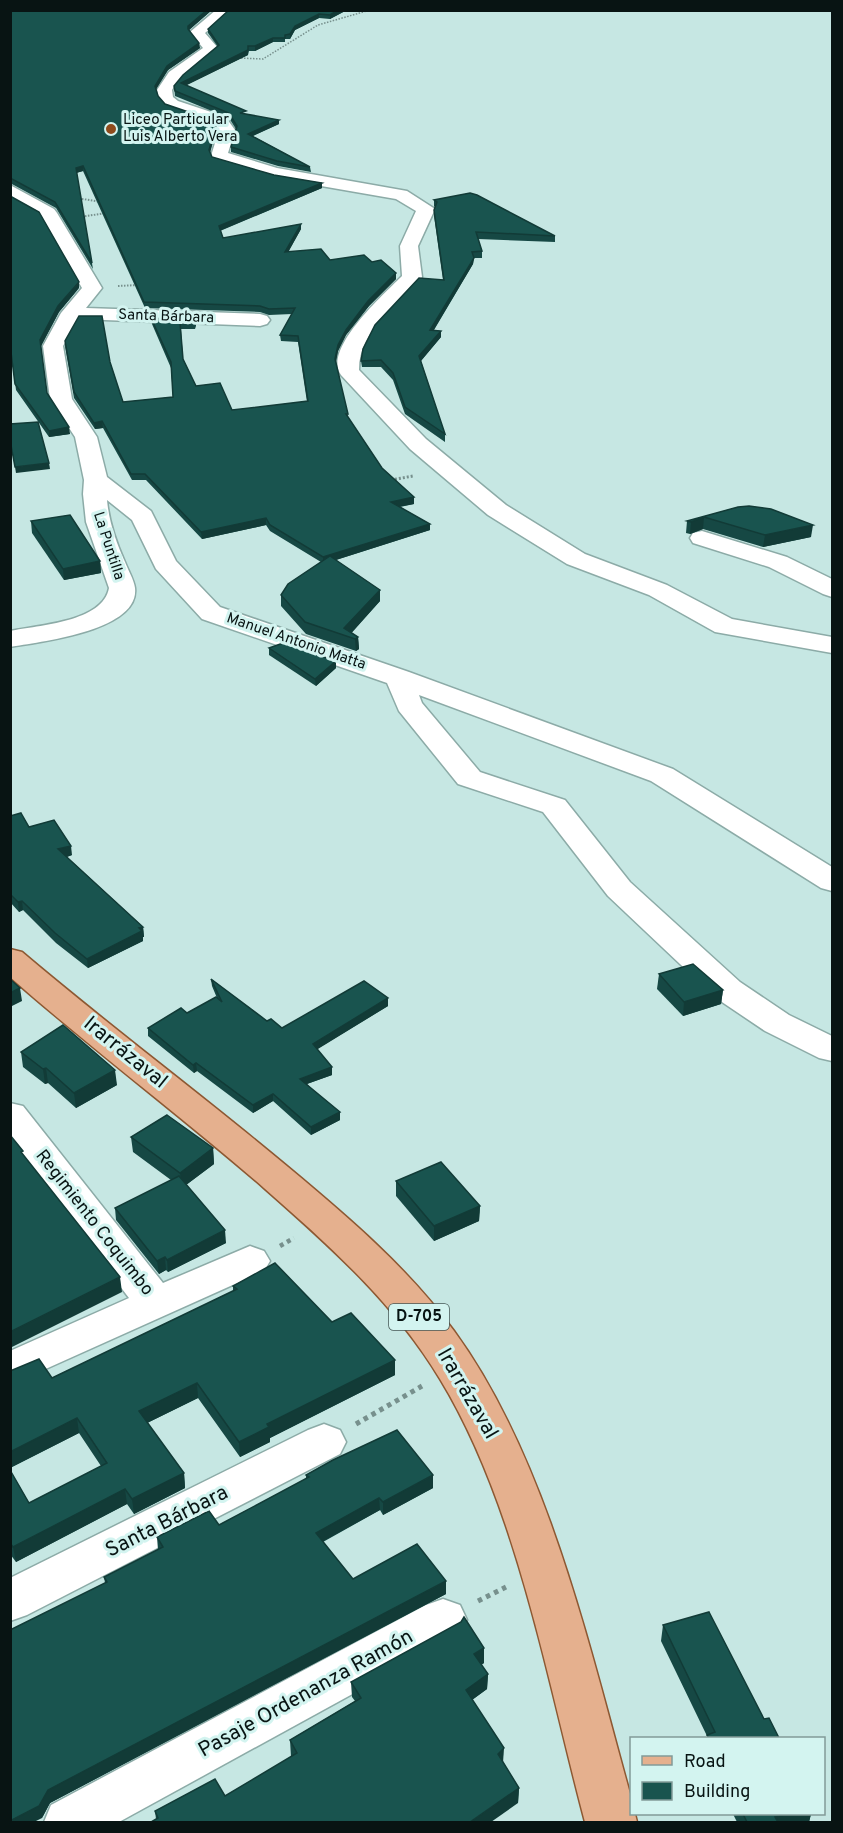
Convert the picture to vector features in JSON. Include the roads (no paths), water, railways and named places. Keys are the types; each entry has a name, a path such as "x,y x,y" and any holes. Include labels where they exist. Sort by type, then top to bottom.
{"main road":[{"name":"Irarrázaval","path":"10,959 198,1112 327,1221 391,1283 424,1323 455,1367 496,1445 521,1504 543,1568 611,1822"}],"street":[{"path":"225,10 197,32 211,48 170,78 165,88 166,96 171,104 220,121 227,130 219,156 275,173 401,195 426,209 409,246 412,277 379,310 362,333 350,351 348,371 418,444 497,510 576,559 658,590 724,626 832,645"},
{"path":"10,190 48,213 93,288 71,313 53,346 61,399 86,437 96,480"},
{"name":"Santa Bárbara","path":"71,313 260,320"},
{"name":"La Puntilla","path":"10,639 90,622 104,616 120,603 122,588 97,520 94,494 96,480"},
{"name":"Manuel Antonio Matta","path":"96,480 142,516 165,564 211,613 399,678 662,776 832,881"},
{"path":"702,538 778,562 832,589"},
{"path":"399,678 409,705 469,778 554,806 619,889 728,990 777,1023 832,1050"},
{"name":"Regimiento Coquimbo","path":"10,1115 156,1303"},
{"path":"10,1369 250,1261"},
{"name":"Santa Bárbara","path":"10,1601 324,1442"},
{"name":"Pasaje Ordenanza Ramón","path":"70,1822 442,1620"}],"place":[{"name":"Liceo Particular Luis Alberto Vera","path":"111,129"}]}
